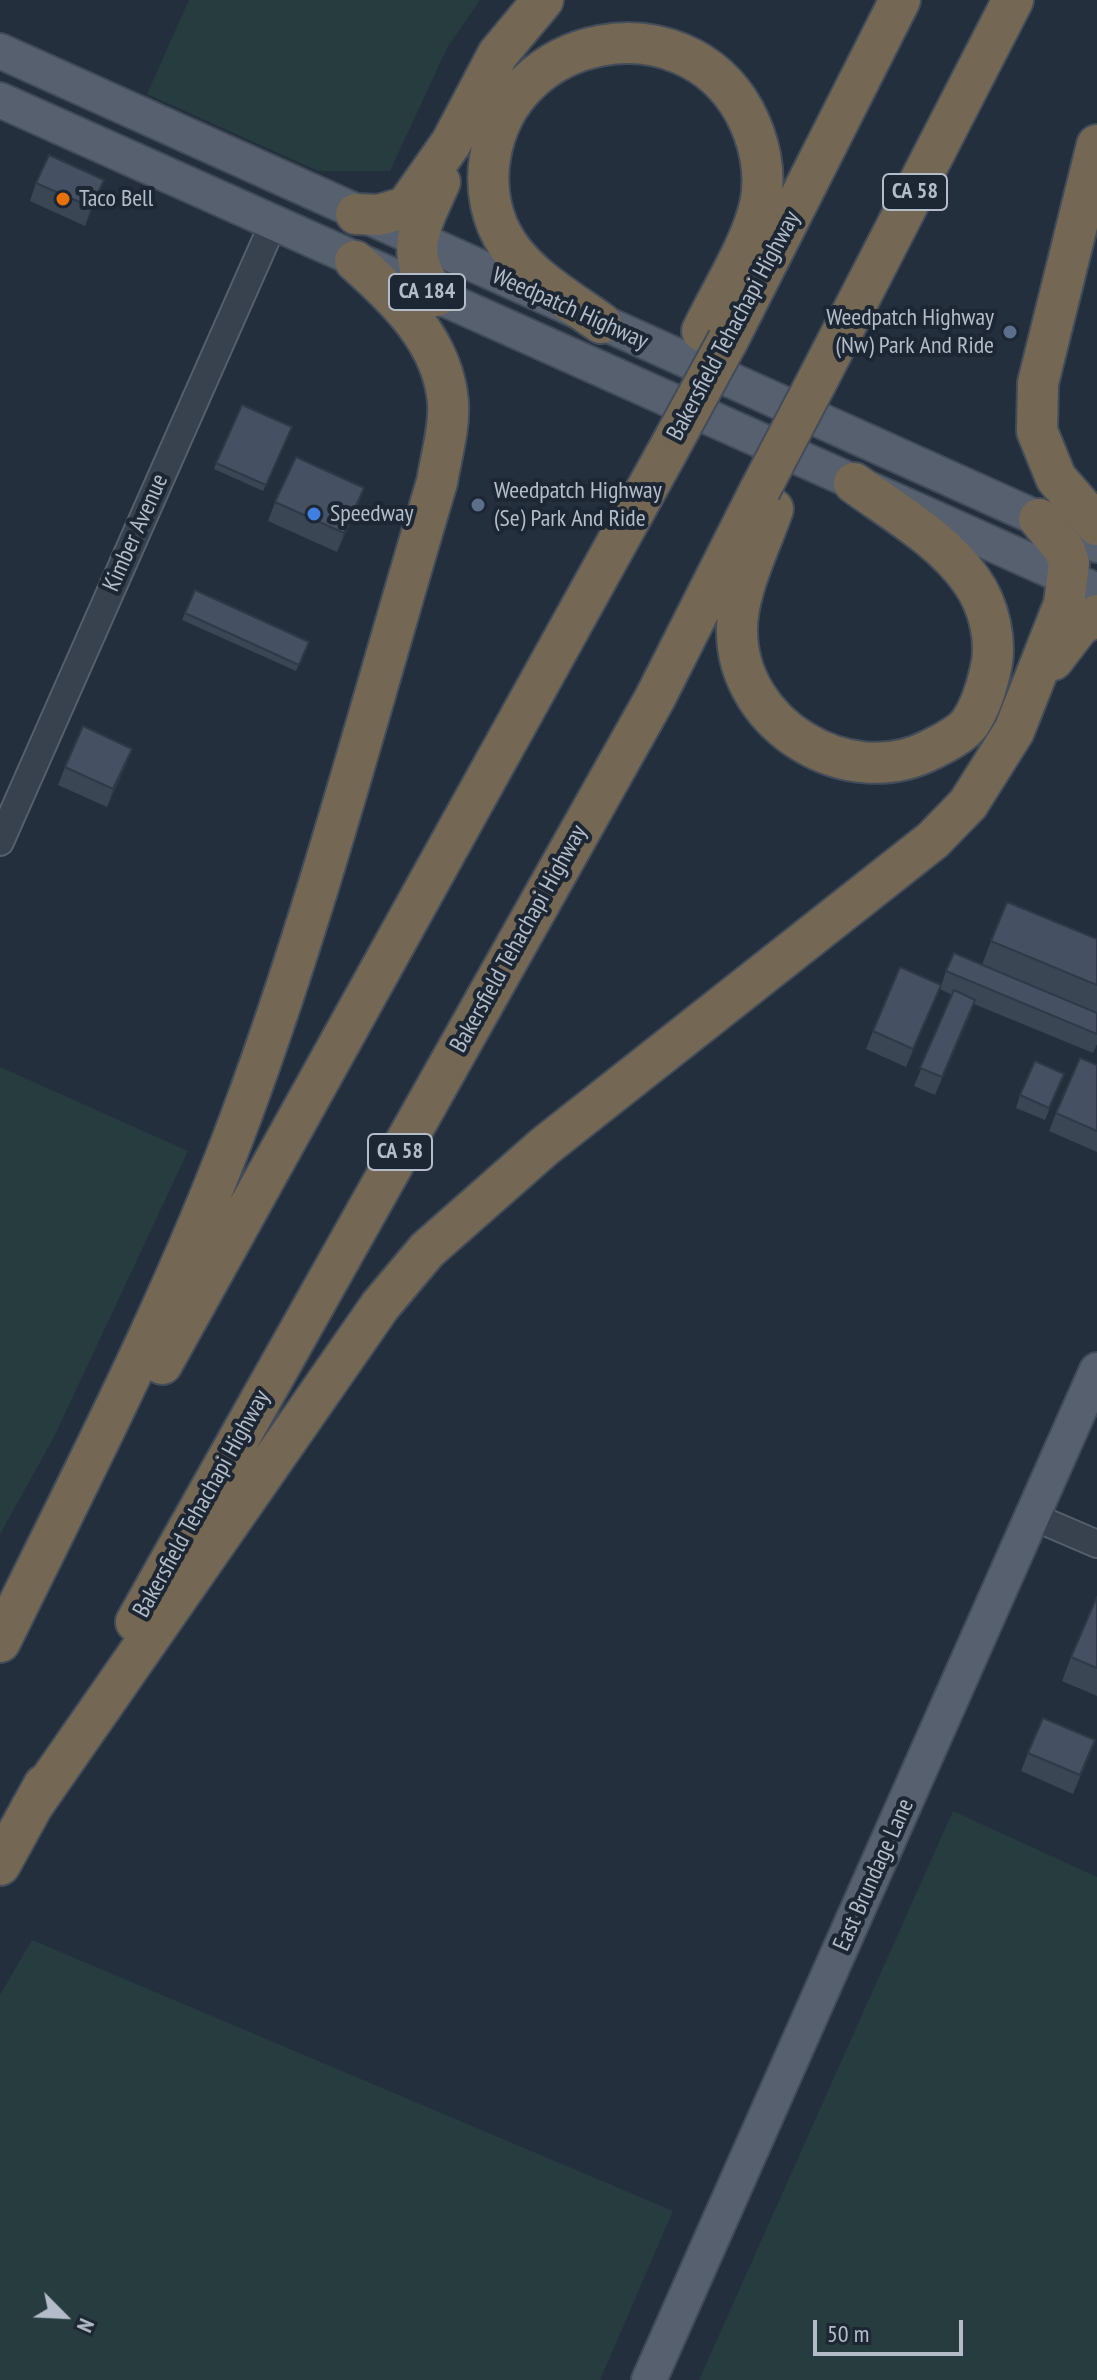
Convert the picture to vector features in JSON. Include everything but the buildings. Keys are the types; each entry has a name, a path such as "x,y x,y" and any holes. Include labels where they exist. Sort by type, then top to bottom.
{"highway":[{"path":"356,214 379,215 406,207 451,143 498,54 543,0"},
{"name":"Bakersfield Tehachapi Highway","path":"0,1655 555,657 715,336 900,0"},
{"name":"CA 58","path":"768,493 816,383 1013,0"},
{"path":"601,323 551,288 507,244 489,200 488,171 502,118 532,78 555,60 578,49 630,41 668,48 704,66 739,102 760,150 760,205 715,336"},
{"path":"437,296 417,265 417,241 444,174 451,143"},
{"path":"1097,145 1038,383 1037,431 1056,478 1097,525"},
{"path":"0,1642 153,1329 242,1116 283,996 437,482 448,404 438,360 411,316 355,261"},
{"path":"768,493 737,631 747,677 776,721 817,750 867,763 896,761 922,755 968,726 992,665 991,626 979,593 956,562 920,530 854,483"},
{"name":"Bakersfield Tehachapi Highway","path":"0,1865 768,493"},
{"path":"31,1808 380,1306 427,1250 545,1146 933,840 968,804 997,760 1083,585 1064,549 1039,519"},
{"path":"1037,679 1079,626 1097,615"}],"main road":[{"name":"Weedpatch Highway","path":"0,51 356,214 1097,545"},
{"name":"Weedpatch Highway","path":"0,100 1083,585"},
{"name":"East Brundage Lane","path":"649,2380 1097,1370"}],"street":[{"name":"Kimber Avenue","path":"0,842 273,224"},
{"path":"1034,1517 1097,1544"}],"green space":[{"path":"189,0 480,0 447,48 390,171 318,171 147,94"},
{"path":"0,1067 188,1151 54,1437 0,1534"},
{"path":"953,1811 1097,1877 1097,2380 699,2380"},
{"path":"32,1940 673,2211 600,2380 0,2380 0,1995"}],"place":[{"name":"Taco Bell","path":"63,199"},
{"name":"Weedpatch Highway (Nw) Park And Ride","path":"1010,332"},
{"name":"Weedpatch Highway (Se) Park And Ride","path":"478,505"},
{"name":"Speedway","path":"314,514"}]}
